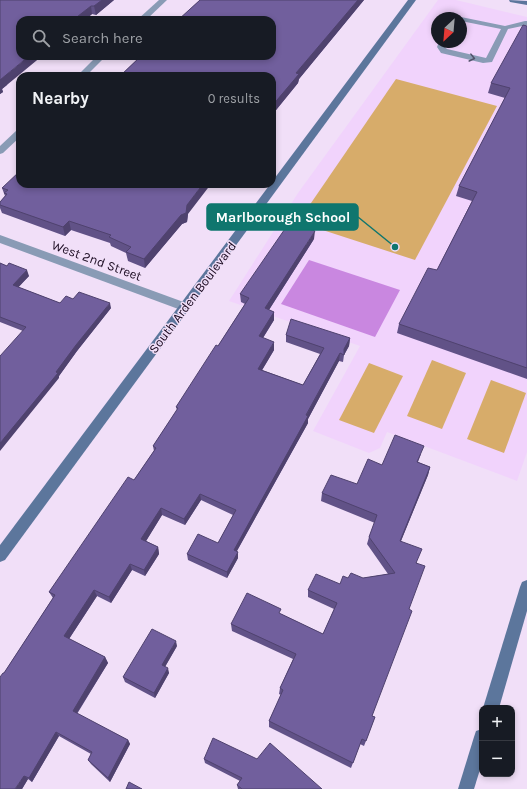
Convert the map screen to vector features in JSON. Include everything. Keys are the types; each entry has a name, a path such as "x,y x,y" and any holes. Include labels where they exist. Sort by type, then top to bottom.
{"street":[{"path":"145,16 163,0"},
{"name":"South Arden Boulevard","path":"276,184 412,0"},
{"path":"513,0 527,3"},
{"path":"85,72 98,60"},
{"path":"0,151 16,136"},
{"name":"South Arden Boulevard","path":"0,556 273,188"},
{"name":"West 2nd Street","path":"0,239 185,307"},
{"path":"492,705 523,614 527,587"},
{"path":"466,789 481,741"}],"lane":[{"path":"467,20 505,28 526,24 525,18 527,15"},
{"path":"442,48 444,51 483,61 489,60 505,28"}],"shaded area":[{"path":"438,0 456,0 527,17 527,452 517,481 387,432 380,448 369,453 313,431 360,346 229,301 298,193"},
{"path":"396,79 497,106 415,260 298,222"},
{"path":"309,260 400,290 375,337 281,304"},
{"path":"432,360 466,373 442,429 407,416"},
{"path":"369,363 403,376 374,433 339,420"},
{"path":"491,380 526,393 504,453 467,439"}],"building":[{"path":"0,0 102,0 78,16 16,16 16,60 24,60 0,80"},
{"path":"200,0 358,0 296,73 299,74 276,101 276,72 124,72 137,60 276,60 276,16 182,16"},
{"path":"523,25 527,26 527,368 399,324 428,268 437,270 477,192 459,186 510,88 491,83"},
{"path":"16,175 16,188 200,188 187,205 186,213 181,215 144,259 126,252 131,247 109,237 111,235 69,221 63,227 0,205 0,202 7,194 4,193 8,190 2,188"},
{"path":"289,223 315,231 265,308 274,312 259,336 274,342 258,369 303,385 324,348 286,335 291,319 350,338 344,349 344,355 340,353 306,415 308,416 234,550 238,552 227,572 187,554 198,534 218,543 236,510 200,494 184,519 161,508 141,539 158,547 144,570 130,564 109,597 94,590 64,636 105,657 73,711 128,740 108,778 88,760 92,752 56,732 29,778 24,776 15,789 0,789 0,677 55,595 49,592 128,477 134,480 156,448 153,446 178,408 176,407 216,345 218,346 249,298 240,294"},
{"path":"0,263 7,266 9,263 27,270 13,285 60,303 66,296 73,299 79,292 110,303 76,345 56,372 58,373 0,443 0,356 26,327 0,317"},
{"path":"395,435 424,446 417,462 430,467 400,541 422,549 416,563 425,566 409,609 412,611 372,716 375,717 366,741 362,739 353,763 269,721 283,690 280,688 296,654 231,624 247,593 281,609 279,613 323,634 337,603 308,590 316,574 340,584 343,576 348,578 351,573 363,578 395,573 369,537 377,515 322,493 331,475 357,484 368,459 382,465"},
{"path":"152,629 176,641 162,665 168,668 154,693 123,677"},
{"path":"213,738 257,759 270,743 322,789 242,789 237,785 242,778 204,759"},
{"path":"129,782 142,789 126,789"}],"place":[{"name":"Marlborough School","path":"395,247"}]}
